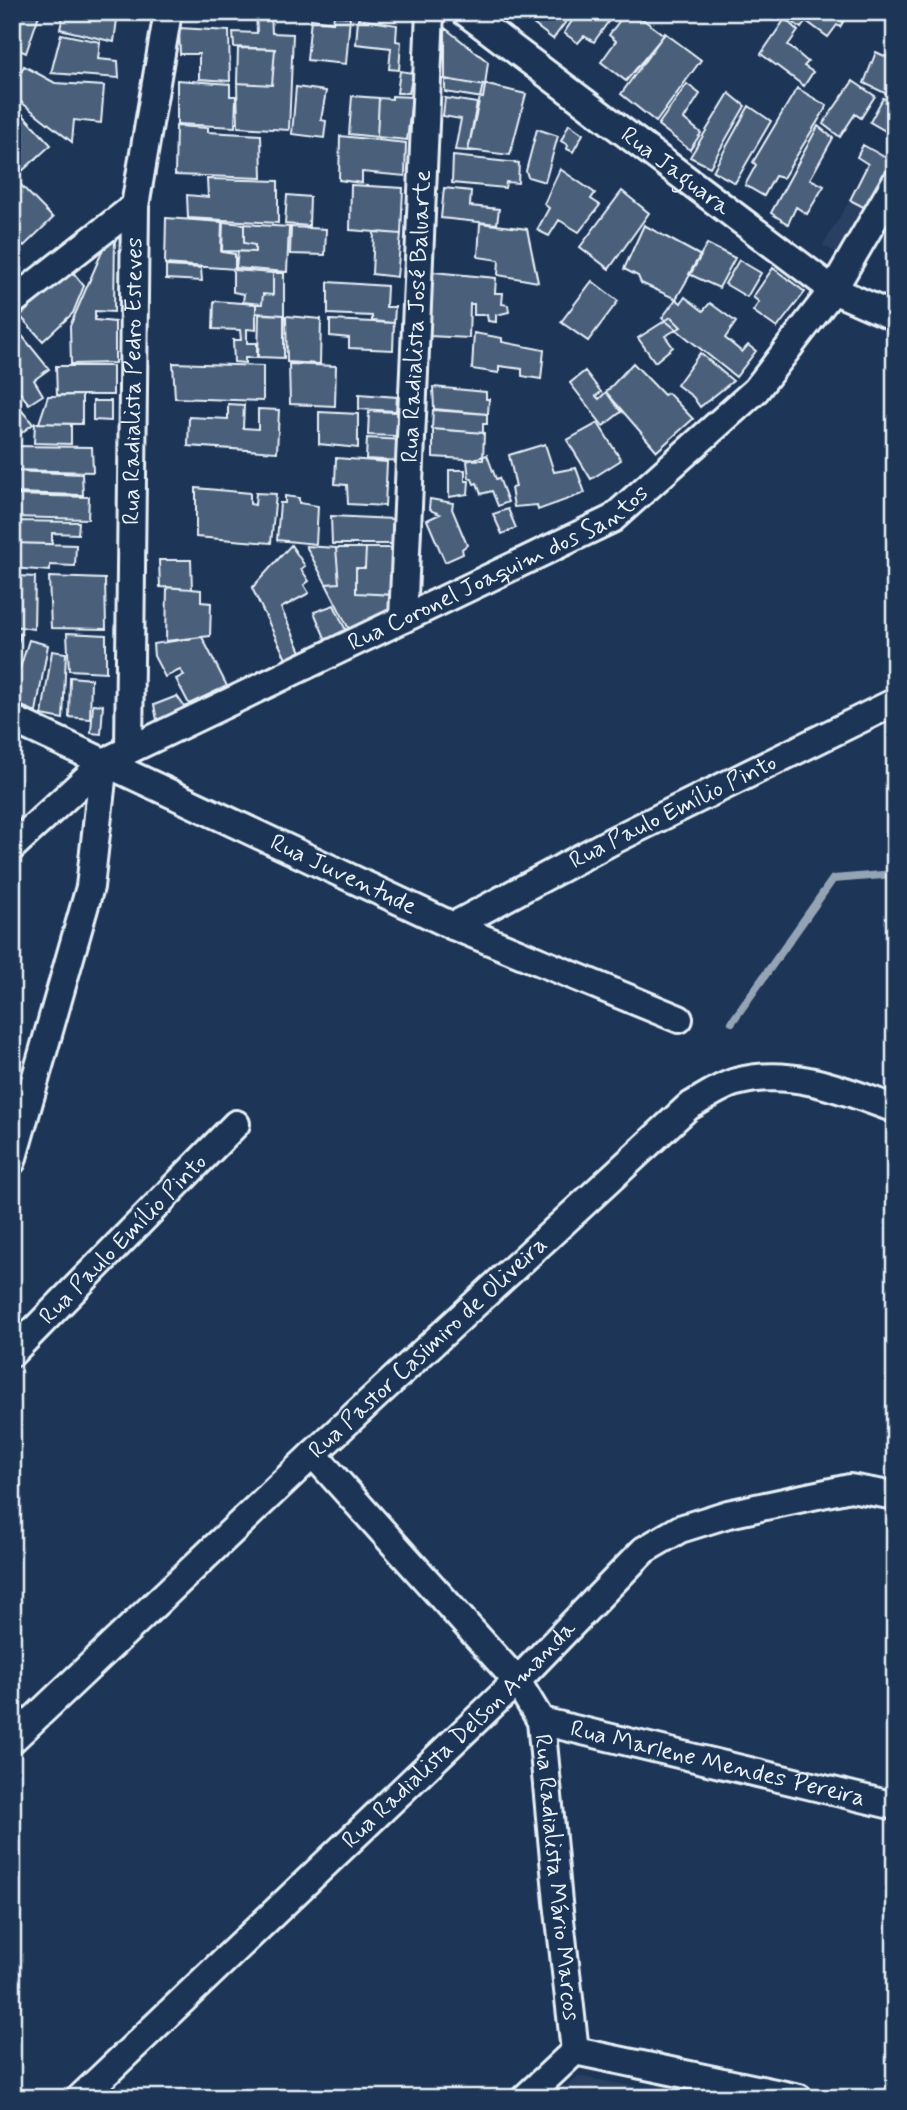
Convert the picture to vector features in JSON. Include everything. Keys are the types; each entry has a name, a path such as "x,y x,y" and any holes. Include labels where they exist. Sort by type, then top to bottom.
{"street":[{"name":"Rua Radialista Pedro Esteves","path":"129,750 135,206 168,12"},
{"name":"Rua Radialista José Baluarte","path":"403,619 430,12"},
{"name":"Rua Jaguara","path":"465,12 833,290 895,317"},
{"name":"Rua Coronel Joaquim dos Santos","path":"12,846 104,762 612,519 755,390 833,290 895,183"},
{"path":"12,302 135,206"},
{"name":"Rua Paulo Emílio Pinto","path":"453,926 612,842 895,702"},
{"name":"Rua Juventude","path":"12,719 453,926 679,1019"},
{"path":"12,1161 90,887 104,762"},
{"name":"Rua Pastor Casimiro de Oliveira","path":"12,1740 313,1454 688,1107 733,1082 763,1077 798,1078 895,1109"},
{"name":"Rua Paulo Emílio Pinto","path":"12,1353 236,1124"},
{"name":"Rua Radialista Mário Marcos","path":"313,1454 517,1681 541,1721 575,2051"},
{"name":"Rua Radialista Delson Amanda","path":"80,2098 517,1681 644,1550 680,1529 728,1514 850,1488 895,1496"},
{"name":"Rua Marlene Mendes Pereira","path":"541,1721 895,1806"},
{"path":"525,2098 575,2051 799,2098"}],"shaded area":[{"path":"850,200 876,215 850,260 823,245"},
{"path":"578,2076 696,2098 555,2098"}],"building":[{"path":"12,12 40,12 26,53 12,47"},
{"path":"64,12 118,12 114,42 60,29"},
{"path":"256,12 271,12 272,33 293,34 289,130 238,127 237,83 272,85 275,49 234,47 233,32 257,33"},
{"path":"573,12 553,39 520,14"},
{"path":"578,12 615,12 594,42 584,36 578,43 564,33"},
{"path":"626,12 633,12 664,35 626,81 601,62 616,41 609,35"},
{"path":"791,12 845,12 843,14 846,17 840,27 837,25 828,37 806,21 801,28 787,18"},
{"path":"334,15 350,17 346,64 307,60 311,19 333,22"},
{"path":"358,19 397,25 396,41 401,42 399,70 389,69 391,48 356,44"},
{"path":"785,19 798,31 788,45 808,62 804,66 813,72 804,86 761,54"},
{"path":"179,28 229,31 230,81 199,79 199,54 180,54"},
{"path":"445,28 488,62 485,86 445,79"},
{"path":"665,33 701,60 656,122 621,94"},
{"path":"61,34 100,42 98,59 118,61 119,78 51,73"},
{"path":"238,48 275,49 272,85 237,83"},
{"path":"876,52 895,61 895,98 864,83"},
{"path":"24,66 55,83 104,86 101,123 74,120 72,142 12,95"},
{"path":"400,71 413,73 409,93 397,93"},
{"path":"445,79 485,86 483,98 445,92"},
{"path":"177,80 230,84 230,96 236,96 235,127 177,124"},
{"path":"853,81 875,96 861,118 855,114 840,137 823,124"},
{"path":"483,84 526,94 510,155 468,150"},
{"path":"687,84 700,94 684,119 701,133 690,150 658,125"},
{"path":"296,87 326,91 321,120 326,121 324,138 292,134"},
{"path":"797,88 827,106 783,178 775,176 764,196 745,185 756,165 753,162"},
{"path":"729,93 745,106 710,167 690,157"},
{"path":"352,96 379,98 377,137 349,134"},
{"path":"392,96 412,97 407,140 377,137 379,98 392,99"},
{"path":"445,98 477,103 468,151 455,150 461,119 443,116"},
{"path":"883,98 895,104 895,127 892,126 889,133 870,122"},
{"path":"14,105 51,145 21,172 12,163"},
{"path":"749,106 771,121 735,183 713,171"},
{"path":"569,124 583,134 573,152 561,141"},
{"path":"176,126 208,128 208,132 261,135 262,178 175,175"},
{"path":"818,126 833,138 810,179 824,186 807,214 796,207 788,224 771,213"},
{"path":"537,129 558,136 545,182 528,177 526,171"},
{"path":"340,136 406,143 405,176 362,172 362,183 339,180"},
{"path":"863,145 895,163 895,176 873,212 850,200 868,164 857,157"},
{"path":"453,156 519,163 518,183 506,182 505,188 452,183"},
{"path":"560,169 595,193 591,199 600,205 579,232 559,220 549,236 537,230 549,208 544,204"},
{"path":"12,176 53,218 24,246 12,235"},
{"path":"207,179 278,181 278,223 188,218 187,195 208,197"},
{"path":"351,185 403,188 401,234 350,230"},
{"path":"444,188 471,191 470,206 499,209 497,224 441,218"},
{"path":"622,191 649,213 609,269 580,247"},
{"path":"287,195 310,197 309,226 285,224"},
{"path":"166,218 222,222 221,252 235,254 235,269 165,264"},
{"path":"223,222 244,224 244,243 255,245 255,252 222,251"},
{"path":"480,223 527,229 538,282 498,275 499,260 478,257"},
{"path":"244,224 289,227 287,272 236,268 238,251 255,252 255,245 244,243"},
{"path":"644,225 701,256 676,299 641,283 638,276 624,269"},
{"path":"291,227 326,229 325,255 290,254"},
{"path":"111,231 115,234 114,312 95,311 95,320 115,322 115,363 71,364 70,326"},
{"path":"374,232 401,234 397,277 372,274"},
{"path":"707,244 735,258 719,288 689,274"},
{"path":"739,260 761,273 747,297 725,284"},
{"path":"166,266 201,268 202,281 166,279"},
{"path":"773,268 805,292 777,328 753,311 759,302 753,297"},
{"path":"71,270 84,286 73,313 43,341 20,316"},
{"path":"233,270 273,273 273,295 263,294 262,304 243,302 244,294 233,292"},
{"path":"433,272 496,278 495,293 503,293 502,304 508,305 509,312 496,315 496,322 488,321 487,315 474,315 474,304 470,304 469,338 429,336"},
{"path":"273,273 284,273 284,315 256,313 256,304 262,304 263,294 273,295"},
{"path":"895,273 895,293 887,289"},
{"path":"592,281 618,301 588,341 561,322"},
{"path":"328,282 387,286 386,307 395,307 394,323 372,321 372,316 328,314"},
{"path":"685,297 703,311 710,303 736,322 725,338 742,352 748,345 756,351 736,377 662,318 676,299 681,303"},
{"path":"214,301 256,304 256,330 247,329 247,343 257,343 257,358 245,358 245,363 234,362 233,340 241,340 240,330 213,329"},
{"path":"259,314 284,315 284,358 258,357"},
{"path":"286,316 321,319 320,364 287,362"},
{"path":"671,317 681,327 665,336 673,347 655,362 638,338"},
{"path":"330,320 394,323 393,350 349,348 349,338 330,336"},
{"path":"15,327 49,369 34,380 43,395 29,404 12,383 12,330"},
{"path":"474,333 502,338 502,342 544,350 541,379 522,376 522,369 499,366 499,373 472,369"},
{"path":"700,353 733,381 700,407 693,397 677,385"},
{"path":"173,363 263,366 263,401 175,398"},
{"path":"633,363 664,395 668,393 693,419 657,451 606,392"},
{"path":"289,364 336,366 335,406 290,404"},
{"path":"56,366 113,366 113,395 57,395"},
{"path":"585,371 601,392 596,396 599,399 606,392 621,412 603,426 570,383"},
{"path":"433,387 486,392 486,399 489,399 488,414 434,409"},
{"path":"359,394 397,397 396,411 359,409"},
{"path":"82,395 82,424 39,423 48,396"},
{"path":"12,399 33,424 12,440"},
{"path":"93,401 111,401 111,421 93,420"},
{"path":"228,404 244,405 243,428 258,429 258,409 279,410 277,452 188,446 189,417 228,419"},
{"path":"433,410 487,414 487,424 483,424 483,433 432,429"},
{"path":"369,411 398,412 396,436 368,435"},
{"path":"319,412 358,414 358,448 319,444"},
{"path":"35,423 71,424 71,444 34,443"},
{"path":"598,423 621,460 591,479 567,440"},
{"path":"433,429 484,433 483,460 433,457"},
{"path":"367,438 405,440 402,461 366,459"},
{"path":"545,444 554,472 576,468 585,493 538,510 537,505 514,507 511,488 516,487 509,455"},
{"path":"12,446 92,447 93,472 12,470"},
{"path":"487,455 508,502 498,506 492,491 481,494 477,483 474,484 469,478 467,461"},
{"path":"336,458 387,462 385,506 348,504 347,485 335,484"},
{"path":"449,470 465,470 465,481 469,481 468,494 449,497"},
{"path":"12,471 82,474 83,495 12,493"},
{"path":"196,488 250,493 250,504 255,505 256,493 276,494 271,543 196,537"},
{"path":"12,495 89,497 88,519 12,517"},
{"path":"285,496 299,498 299,503 318,506 316,544 277,540 280,503 285,503"},
{"path":"430,499 453,503 452,509 467,545 462,549 463,554 445,562 427,520 440,514 429,508"},
{"path":"508,509 516,528 502,534 493,514"},
{"path":"331,516 393,519 392,544 332,544"},
{"path":"12,521 79,522 78,534 52,533 52,544 12,543"},
{"path":"12,543 76,545 75,566 50,565 50,571 12,568"},
{"path":"291,545 305,566 301,569 309,581 304,585 309,593 281,608 303,656 287,661 252,588"},
{"path":"306,546 336,548 339,583 326,584"},
{"path":"336,548 366,548 365,568 356,568 356,593 395,595 394,616 352,635 326,584 339,583"},
{"path":"366,548 395,548 395,595 356,593 356,568 365,568"},
{"path":"159,560 191,560 192,589 160,587"},
{"path":"17,576 35,577 34,629 13,626"},
{"path":"49,577 105,579 106,629 51,628"},
{"path":"167,587 201,590 201,602 211,603 210,636 166,641"},
{"path":"334,605 349,637 328,645 314,612"},
{"path":"12,631 21,635 12,656"},
{"path":"67,633 106,635 106,672 69,670"},
{"path":"202,637 227,686 189,704 176,679 184,675 180,670 165,677 154,656 153,644"},
{"path":"29,640 48,645 36,712 12,702 12,693"},
{"path":"52,651 66,653 63,719 42,715"},
{"path":"70,677 91,679 90,719 69,717"},
{"path":"177,696 186,709 157,720 154,705"},
{"path":"93,704 103,705 101,734 91,733"}],"waterway":[{"path":"732,1022 833,879 895,874"}]}
